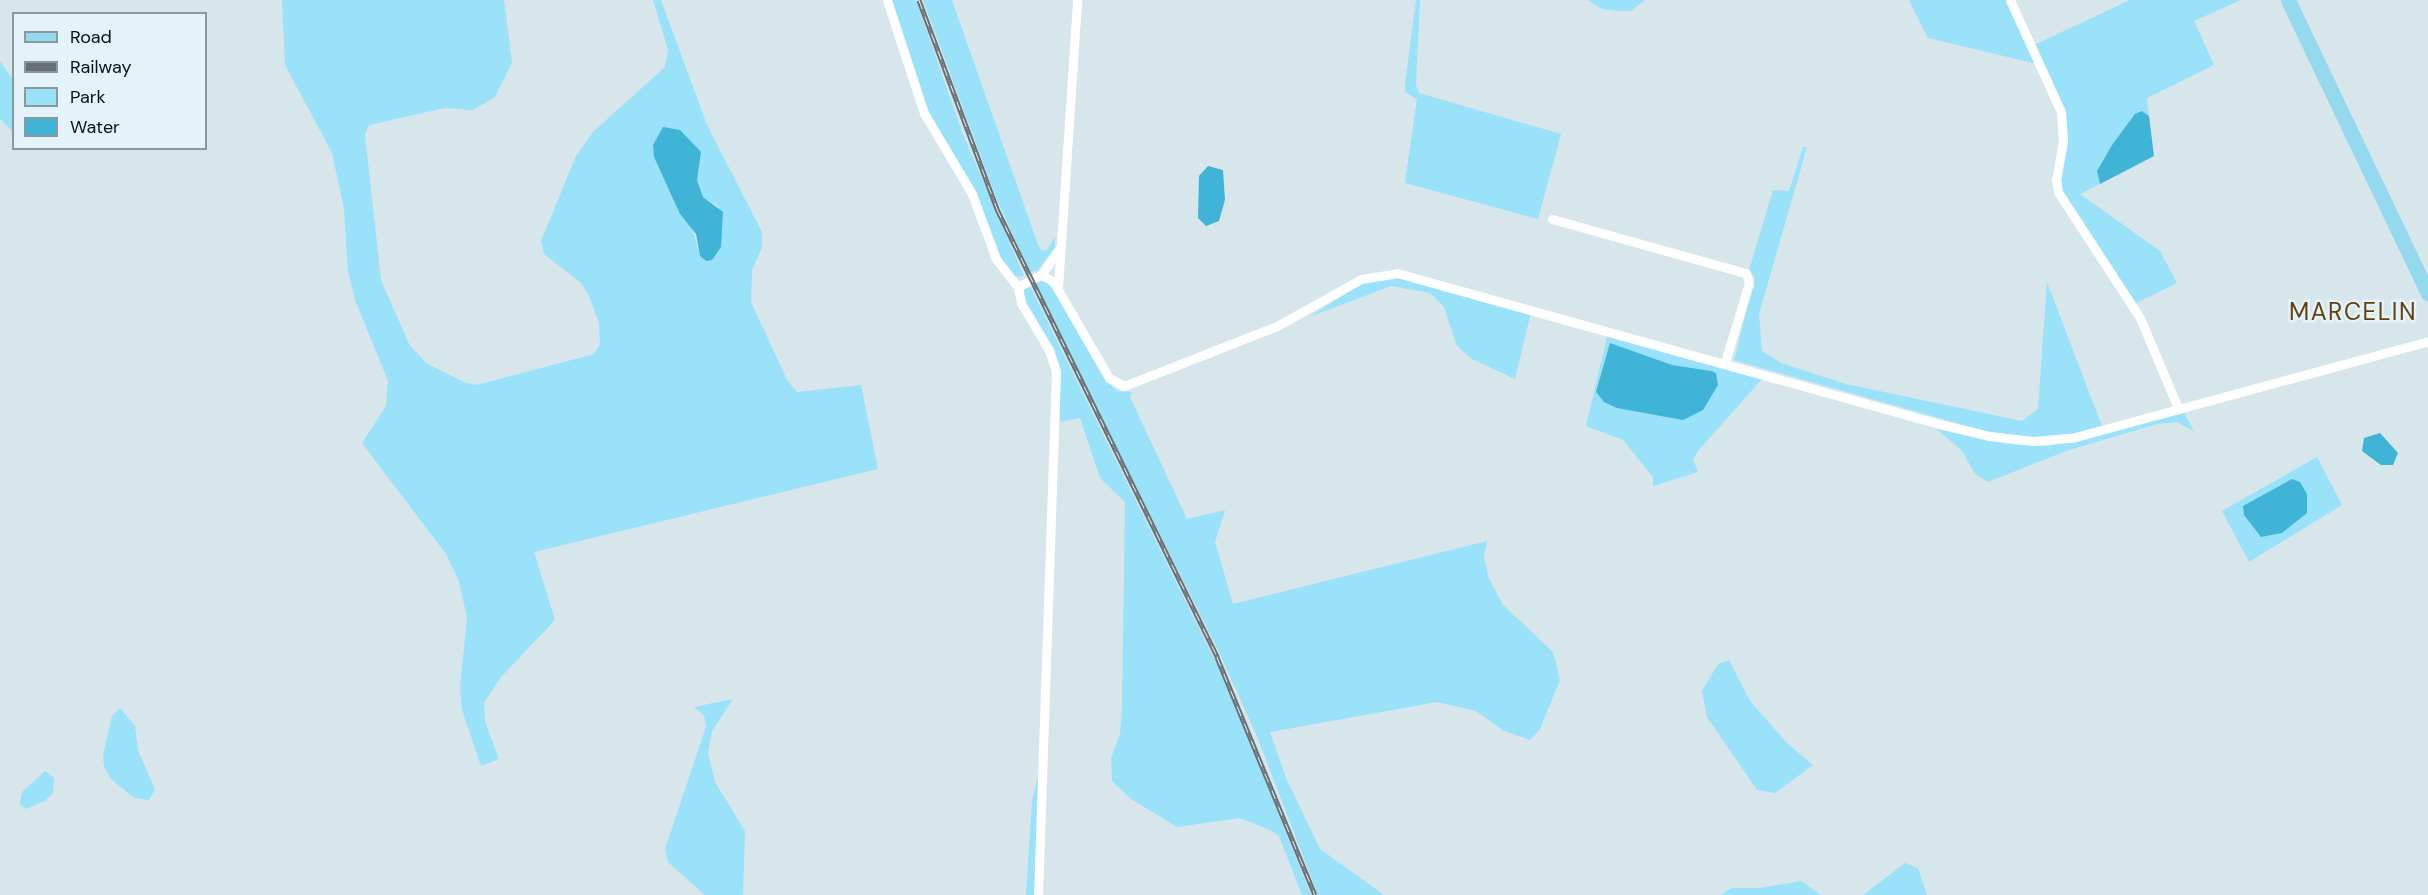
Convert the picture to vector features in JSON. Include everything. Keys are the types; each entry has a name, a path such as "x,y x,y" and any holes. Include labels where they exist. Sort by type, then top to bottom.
{"main road":[{"path":"2288,0 2428,293"}],"street":[{"path":"887,0 924,113 976,202 996,259 1018,287 1020,303 1054,361 1057,382 1038,895"},
{"path":"1077,0 1058,288 1071,316 1109,378 1124,386 1277,326 1351,283 1389,273 1448,285 1943,425 2015,440 2072,438 2428,341"},
{"path":"2010,0 2061,112 2063,141 2056,179 2058,192 2140,318 2178,408"},
{"path":"1552,219 1749,276 1725,362"},
{"path":"1018,287 1041,275 1059,249"},
{"path":"1041,275 1058,288"}],"green space":[{"path":"282,0 504,0 512,63 495,97 473,110 445,108 369,125 365,135 381,280 409,344 426,363 466,383 477,385 594,354 600,344 599,323 589,296 581,283 544,254 541,241 576,156 593,132 665,67 668,50 653,0 661,0 707,125 762,232 762,247 752,271 751,302 787,380 797,392 861,385 878,469 534,552 555,620 500,678 484,703 485,722 499,759 481,766 462,710 460,687 467,618 459,581 446,554 362,443 386,406 388,381 355,300 348,271 344,209 332,153 285,65","holes":["697,180 703,197 719,207 700,256 691,224"]},
{"path":"890,0 916,0 963,134 1024,276 1014,277 998,255 976,195 930,120"},
{"path":"923,0 952,0 1042,251 1047,250 1055,237 1055,247 1037,271 1030,272 997,200"},
{"path":"1416,0 1420,0 1416,85 1419,93 1561,134 1538,219 1405,183 1417,99 1405,92"},
{"path":"1588,0 1645,0 1631,11 1618,11 1602,9"},
{"path":"1909,0 2006,0 2037,64 1928,38"},
{"path":"2130,0 2241,0 2194,21 2214,65 2147,98 2149,116 2145,113 2112,145 2097,171 2100,184 2080,194 2160,251 2177,283 2134,304 2063,193 2060,176 2066,128 2034,45"},
{"path":"0,61 12,79 12,131 0,119"},
{"path":"1803,147 1807,147 1759,314 1762,351 1781,363 1846,384 2022,421 2038,409 2047,282 2102,426 2071,434 2030,438 1985,431 1734,360 1755,277 1749,270 1773,190 1789,191"},
{"path":"1394,277 1531,312 1515,379 1472,359 1457,346 1444,307 1430,293 1391,286 1309,317 1367,280"},
{"path":"1043,280 1055,290 1106,380 1117,391 1132,392 1130,397 1187,519 1225,510 1215,542 1233,604 1487,541 1484,557 1488,576 1503,605 1553,652 1560,680 1540,729 1530,740 1504,731 1476,711 1437,702 1270,732 1286,778 1320,849 1384,895 1318,895 1256,734 1218,650 1033,281"},
{"path":"1029,284 1225,681 1311,895 1302,895 1279,836 1272,831 1240,818 1177,827 1131,799 1112,781 1111,758 1120,734 1122,710 1125,502 1100,478 1080,418 1060,422 1060,368 1054,349 1025,304 1023,290"},
{"path":"1608,333 1762,379 1698,451 1693,459 1698,472 1653,486 1653,477 1623,440 1586,426"},
{"path":"2184,413 2194,431 2177,422 2157,424 2066,451 1988,482 1974,473 1963,452 1935,427 2009,444 2048,446"},
{"path":"2317,457 2342,505 2249,562 2222,511"},
{"path":"1729,660 1750,701 1788,744 1813,765 1775,793 1757,790 1707,717 1702,691 1718,664"},
{"path":"733,699 712,731 708,753 715,782 745,831 743,895 705,895 668,862 665,849 706,727 704,715 694,707"},
{"path":"120,708 135,726 138,750 155,790 149,800 134,798 112,780 104,767 103,755 112,716"},
{"path":"1040,769 1035,895 1026,895 1032,800"},
{"path":"45,771 54,778 53,793 45,801 26,809 20,804 22,792"},
{"path":"1905,863 1918,868 1927,895 1863,895"},
{"path":"1801,881 1821,895 1720,895 1732,888 1760,888"}],"water":[{"path":"2142,111 2149,116 2154,156 2100,184 2097,171 2112,145 2135,114"},
{"path":"663,127 680,130 701,152 697,180 703,197 723,212 721,247 712,260 706,261 700,256 696,234 680,214 654,157 653,145"},
{"path":"1208,166 1223,170 1225,200 1219,221 1206,226 1198,218 1199,176"},
{"path":"1610,343 1672,365 1711,371 1716,373 1718,385 1703,410 1683,420 1617,408 1604,402 1596,392"},
{"path":"2380,433 2398,453 2393,465 2381,465 2362,451 2364,438"},
{"path":"2292,479 2300,482 2307,494 2307,513 2282,533 2261,537 2244,515 2243,506"}],"railway":[{"path":"919,0 997,209 1217,657 1315,895"}],"district":[{"name":"MARCELIN","path":"2353,312"}]}
